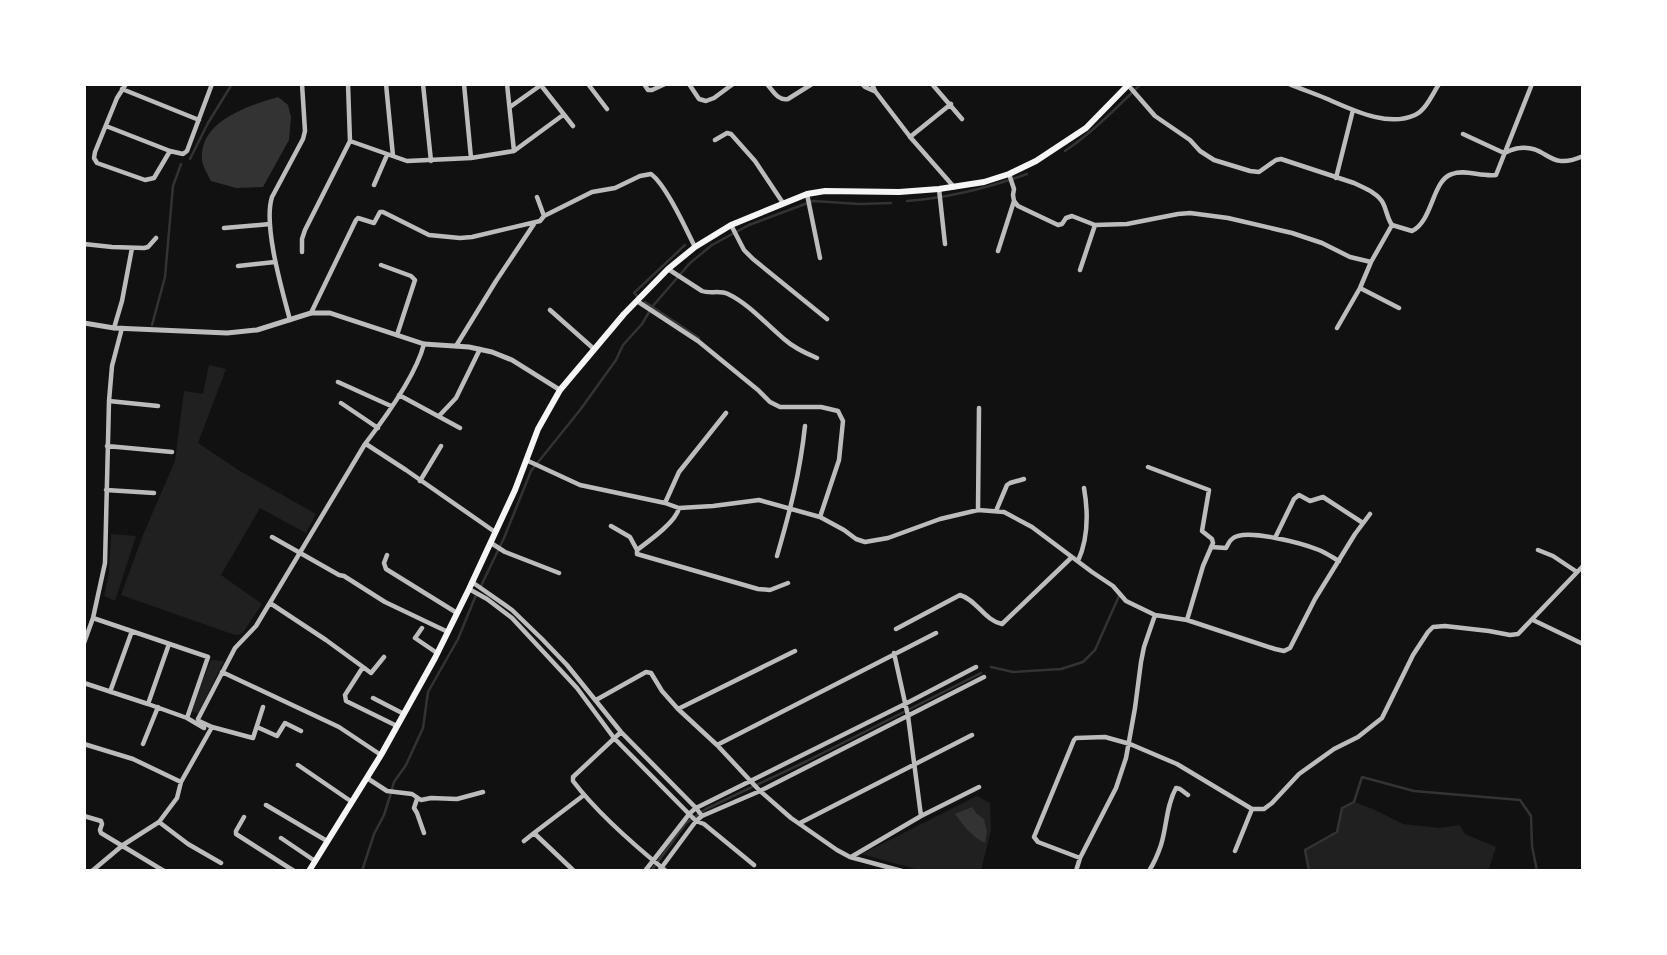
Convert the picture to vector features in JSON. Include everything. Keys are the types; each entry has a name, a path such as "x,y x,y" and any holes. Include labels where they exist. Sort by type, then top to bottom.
{"main road":[{"path":"309,871 398,726 473,587 494,545 495,532 527,462 538,429 560,390 637,300 695,247 731,226 807,196 825,191 939,192 1009,176 1086,128 1129,86"}],"street":[{"path":"106,126 170,151 180,154 187,152 211,84"},
{"path":"290,320 275,262 269,204 303,139 305,131 302,84"},
{"path":"302,252 305,230 350,141 348,84"},
{"path":"374,185 390,156 386,84"},
{"path":"423,84 431,161"},
{"path":"464,84 471,158"},
{"path":"507,84 514,151"},
{"path":"644,84 648,90 665,84"},
{"path":"689,84 699,99 706,101 733,84"},
{"path":"767,84 783,100 811,84"},
{"path":"862,84 874,91 954,188"},
{"path":"872,84 874,91"},
{"path":"932,84 962,119"},
{"path":"1289,84 1353,110 1388,118 1419,113 1439,84"},
{"path":"1129,86 1155,116 1214,160 1259,172 1281,159 1365,188 1382,200 1392,225 1412,231 1418,228 1442,181 1448,175 1460,172 1486,177 1496,175 1532,84"},
{"path":"510,108 540,85 573,126"},
{"path":"591,85 607,110"},
{"path":"170,151 154,178 150,180 97,163 95,152 124,86 199,120"},
{"path":"910,137 951,104"},
{"path":"1336,178 1353,110"},
{"path":"350,141 407,161 471,158 514,151 563,115"},
{"path":"715,139 727,133 731,134 755,161 783,204"},
{"path":"1463,134 1504,153 1518,148 1529,148 1538,150 1556,161 1568,162 1583,156"},
{"path":"311,313 356,220 358,218 374,223 380,212 429,236 472,237 535,224 544,216 592,192 615,188 640,176 651,174 664,190 695,247"},
{"path":"998,251 1014,201 1014,190 1009,176"},
{"path":"939,192 945,244"},
{"path":"807,196 820,258"},
{"path":"537,197 544,216"},
{"path":"1014,201 1018,206 1058,225 1062,225 1066,218 1072,216 1095,225 1126,224 1190,213 1228,218 1292,233 1322,243 1350,257 1371,262"},
{"path":"224,228 270,224"},
{"path":"456,346 535,224"},
{"path":"1080,270 1095,225"},
{"path":"1337,328 1392,225"},
{"path":"731,226 744,250 753,259 827,319"},
{"path":"84,244 148,247 156,238"},
{"path":"114,328 132,248"},
{"path":"239,266 275,262"},
{"path":"381,265 411,275 415,279 397,335"},
{"path":"671,271 706,293 724,292 730,295 786,341 817,358"},
{"path":"1360,288 1399,308"},
{"path":"637,300 698,341 775,405 821,407 838,411 843,421 839,460 820,517"},
{"path":"550,310 594,349"},
{"path":"84,323 114,328 228,333 257,330 311,313 330,313 424,344 480,349 512,359 560,390"},
{"path":"84,643 93,618 104,564 109,401 112,366 122,328"},
{"path":"263,706 253,738 212,727 198,719 235,648 256,626 365,444 399,395 420,359 424,344"},
{"path":"439,416 456,398 480,349"},
{"path":"338,382 391,405"},
{"path":"399,395 460,428"},
{"path":"109,401 158,406"},
{"path":"341,403 378,428"},
{"path":"978,510 979,408"},
{"path":"665,503 679,472 726,413"},
{"path":"777,556 801,465 805,426"},
{"path":"365,444 495,532"},
{"path":"107,446 172,452"},
{"path":"420,481 441,446"},
{"path":"527,462 580,485 679,508 759,500 820,517 865,542 888,538 929,522 978,510 1004,512 1032,527 1113,586 1126,601 1155,615 1188,620 1284,650 1290,648 1315,599 1370,514"},
{"path":"1147,467 1209,490 1202,531 1213,541 1188,620"},
{"path":"996,511 1007,485 1024,479"},
{"path":"1078,561 1084,544 1084,488"},
{"path":"106,490 154,493"},
{"path":"1275,538 1294,499 1299,495 1310,501 1326,499 1363,523"},
{"path":"636,550 649,542 677,516 679,508"},
{"path":"611,526 630,537 637,554 754,589 770,590 788,583"},
{"path":"1211,548 1226,548 1232,538 1238,535 1275,538 1318,550 1339,561"},
{"path":"272,537 385,602 447,632"},
{"path":"494,545 559,573"},
{"path":"1538,550 1553,556 1577,572"},
{"path":"387,555 384,562 386,569 457,613"},
{"path":"897,629 960,595 969,598 995,623 1002,624 1072,557"},
{"path":"1080,858 1038,842 1034,837 1076,738 1105,737 1130,744 1177,764 1252,809 1264,809 1299,774 1373,727 1382,718 1413,654 1433,627 1518,634 1583,566"},
{"path":"473,587 485,590 507,606 567,665 621,732 696,808 702,815 704,824"},
{"path":"473,587 512,618 577,688 614,738 693,817 754,865"},
{"path":"484,598 491,594"},
{"path":"270,603 372,673 384,656"},
{"path":"503,611 507,606"},
{"path":"1076,871 1116,788 1130,744 1141,662 1155,615"},
{"path":"93,618 208,656 187,718"},
{"path":"1533,620 1583,644"},
{"path":"422,628 415,638 437,653"},
{"path":"110,692 132,631"},
{"path":"717,745 936,633"},
{"path":"148,704 169,644"},
{"path":"678,709 795,652"},
{"path":"894,653 907,714 921,816"},
{"path":"363,667 345,695 346,701 398,726"},
{"path":"621,732 573,777 573,781 584,795 662,869 696,808 976,667"},
{"path":"222,672 340,727 381,755"},
{"path":"596,700 648,672 651,673 678,709 781,809 850,857 902,871"},
{"path":"645,871 693,817 760,790 984,677"},
{"path":"84,683 158,707 204,728"},
{"path":"373,698 404,715"},
{"path":"143,744 158,707"},
{"path":"257,727 277,736 285,723 301,731"},
{"path":"92,871 123,845 159,822 177,798 181,782 212,727"},
{"path":"800,823 972,736"},
{"path":"84,744 133,759 181,782"},
{"path":"298,765 352,802"},
{"path":"367,778 387,791 412,794 417,799 454,799 483,792"},
{"path":"850,857 921,816 979,787"},
{"path":"1149,871 1162,844 1170,801 1176,788 1188,795"},
{"path":"524,841 584,795"},
{"path":"417,799 414,807 424,833"},
{"path":"266,805 327,841"},
{"path":"1235,851 1252,809"},
{"path":"84,816 101,821 100,831 164,871"},
{"path":"244,817 236,834 294,871"},
{"path":"159,822 188,844 221,863"},
{"path":"534,833 574,871"},
{"path":"281,838 315,861"}],"shaded area":[{"path":"278,97 288,105 291,117 289,140 263,187 236,188 211,181 202,160 203,146 208,135 228,117"},
{"path":"209,365 226,369 198,443 240,471 316,514 306,533 260,508 221,575 262,604 242,634 235,635 121,595 175,461 184,391 203,394"},
{"path":"111,534 136,536 115,601 104,596 109,573"},
{"path":"211,660 224,661 198,714 191,711"},
{"path":"977,796 990,803 991,830 981,871 922,871 862,854"},
{"path":"1354,802 1403,824 1439,828 1460,825 1465,834 1496,847 1488,871 1309,871 1305,850 1337,832 1342,808"},
{"path":"972,807 984,819 987,831 985,843 972,834 955,814"}],"waterway":[{"path":"190,159 232,84"},
{"path":"1065,151 1095,128 1141,84"},
{"path":"152,325 165,277 173,186 181,164"},
{"path":"907,201 968,192 1027,174"},
{"path":"481,586 531,471 580,410 652,307 690,263 712,245 749,225 813,201 891,203"},
{"path":"637,296 634,293 685,245"},
{"path":"645,302 699,338"},
{"path":"392,789 423,728 428,692 458,639 476,595"},
{"path":"991,667 1013,672 1061,669 1083,662 1095,650 1119,596"},
{"path":"651,871 686,823 706,809 981,673"},
{"path":"1309,871 1305,850 1337,832 1342,808 1354,802 1362,777 1414,791 1520,800 1531,816 1532,846 1537,871"},
{"path":"362,871 391,793"}]}
